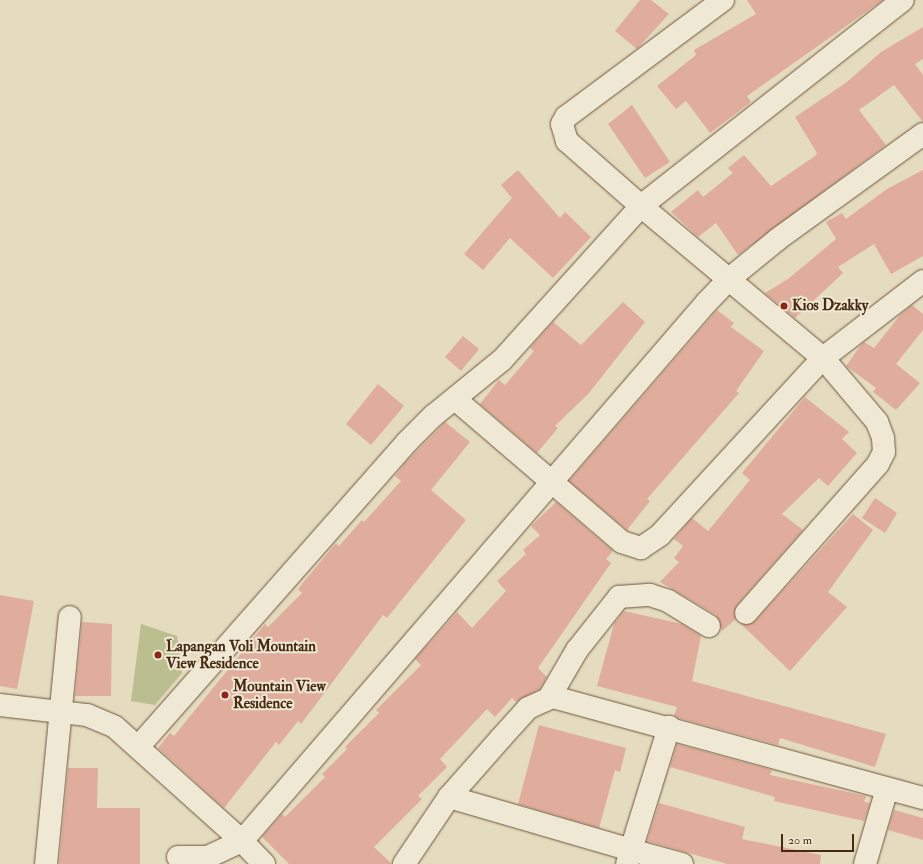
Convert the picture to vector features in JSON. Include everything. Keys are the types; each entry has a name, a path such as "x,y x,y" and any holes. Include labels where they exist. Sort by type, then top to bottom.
{"street":[{"path":"723,0 566,117 562,124 567,141 641,206 823,358 877,422 884,452 878,464 746,613"},
{"path":"139,746 315,543 433,416 502,360 641,206 903,0"},
{"path":"178,857 208,857 242,841 552,481 729,279 923,134"},
{"path":"455,399 622,542 633,548 649,545 823,358 923,281"},
{"path":"549,698 577,650 620,597 650,595 668,601 709,626"},
{"path":"46,864 70,617"},
{"path":"404,864 449,797 528,708 549,698 568,699 923,798"},
{"path":"0,705 98,718 139,746 242,841 264,864"},
{"path":"629,857 669,727"},
{"path":"866,864 887,789"},
{"path":"449,797 629,857 682,864"}],"green space":[{"name":"Lapangan Voli Mountain View Residence","path":"141,624 177,636 182,673 155,705 131,701"}],"building":[{"path":"640,0 651,0 669,14 637,49 615,31"},
{"path":"747,0 883,0 747,96 751,102 710,133 686,101 676,109 657,86 696,55 694,50 756,14"},
{"path":"923,27 923,59 915,64 923,75 923,122 894,85 859,110 886,145 738,255 716,223 698,237 671,212 698,190 703,197 733,173 728,168 744,155 771,186 815,156 817,153 795,117 847,82 881,52"},
{"path":"632,105 670,162 645,178 608,124"},
{"path":"518,170 560,218 565,212 591,237 553,278 510,238 483,270 464,254 512,198 501,185"},
{"path":"923,170 923,256 891,274 874,244 838,267 843,273 795,318 765,293 788,279 836,239 826,222 842,213 846,219 887,189"},
{"path":"623,302 645,322 589,393 555,426 558,428 537,453 480,404 499,380 505,385 534,351 530,348 553,322 581,345"},
{"path":"912,305 923,314 923,330 896,364 920,383 896,410 873,392 876,388 846,366 864,342 874,348 900,315"},
{"path":"717,310 734,323 731,327 764,351 736,391 739,393 647,499 650,501 627,530 569,481"},
{"path":"463,336 479,349 461,371 445,357"},
{"path":"378,384 404,406 371,445 346,424"},
{"path":"805,397 849,432 842,439 857,453 828,486 819,478 782,514 803,530 737,605 736,619 722,631 716,615 660,582 679,562 674,558 683,546 674,539 692,518 708,531 750,480 742,473"},
{"path":"445,422 470,442 431,490 466,520 387,618 383,615 301,724 298,721 279,745 276,742 224,808 158,748 170,733 174,736 265,624 268,627 302,593 298,589 336,543 339,546 362,520 364,522 401,481 395,476 405,463"},
{"path":"875,498 897,513 885,533 862,518"},
{"path":"556,502 613,551 606,559 611,563 538,668 547,677 540,689 516,702 512,698 495,717 487,709 440,759 447,767 418,796 422,799 374,847 392,864 289,864 262,837 282,814 285,817 325,777 322,774 347,749 345,747 379,713 376,710 421,665 415,659 457,612 472,628 506,591 497,581 526,554 523,550 540,535 531,526"},
{"path":"853,514 873,530 828,592 847,607 790,671 741,624 755,621"},
{"path":"0,595 34,601 17,689 0,686"},
{"path":"624,611 682,624 701,636 692,681 886,734 875,767 780,738 778,745 678,718 674,716 677,707 597,686 614,624"},
{"path":"82,622 112,624 111,696 75,696"},
{"path":"539,725 626,748 620,772 615,770 599,828 518,804"},
{"path":"677,744 772,770 770,775 866,796 864,802 870,803 864,821 774,801 775,797 670,767"},
{"path":"68,768 98,768 97,808 140,808 140,864 59,864"},
{"path":"659,803 745,827 742,839 821,855 820,864 727,864 647,841"},
{"path":"894,810 923,818 923,840 888,830"}],"place":[{"name":"Kios Dzakky","path":"784,306"},
{"name":"Lapangan Voli Mountain View Residence","path":"158,655"},
{"name":"Mountain View Residence","path":"225,695"}]}
